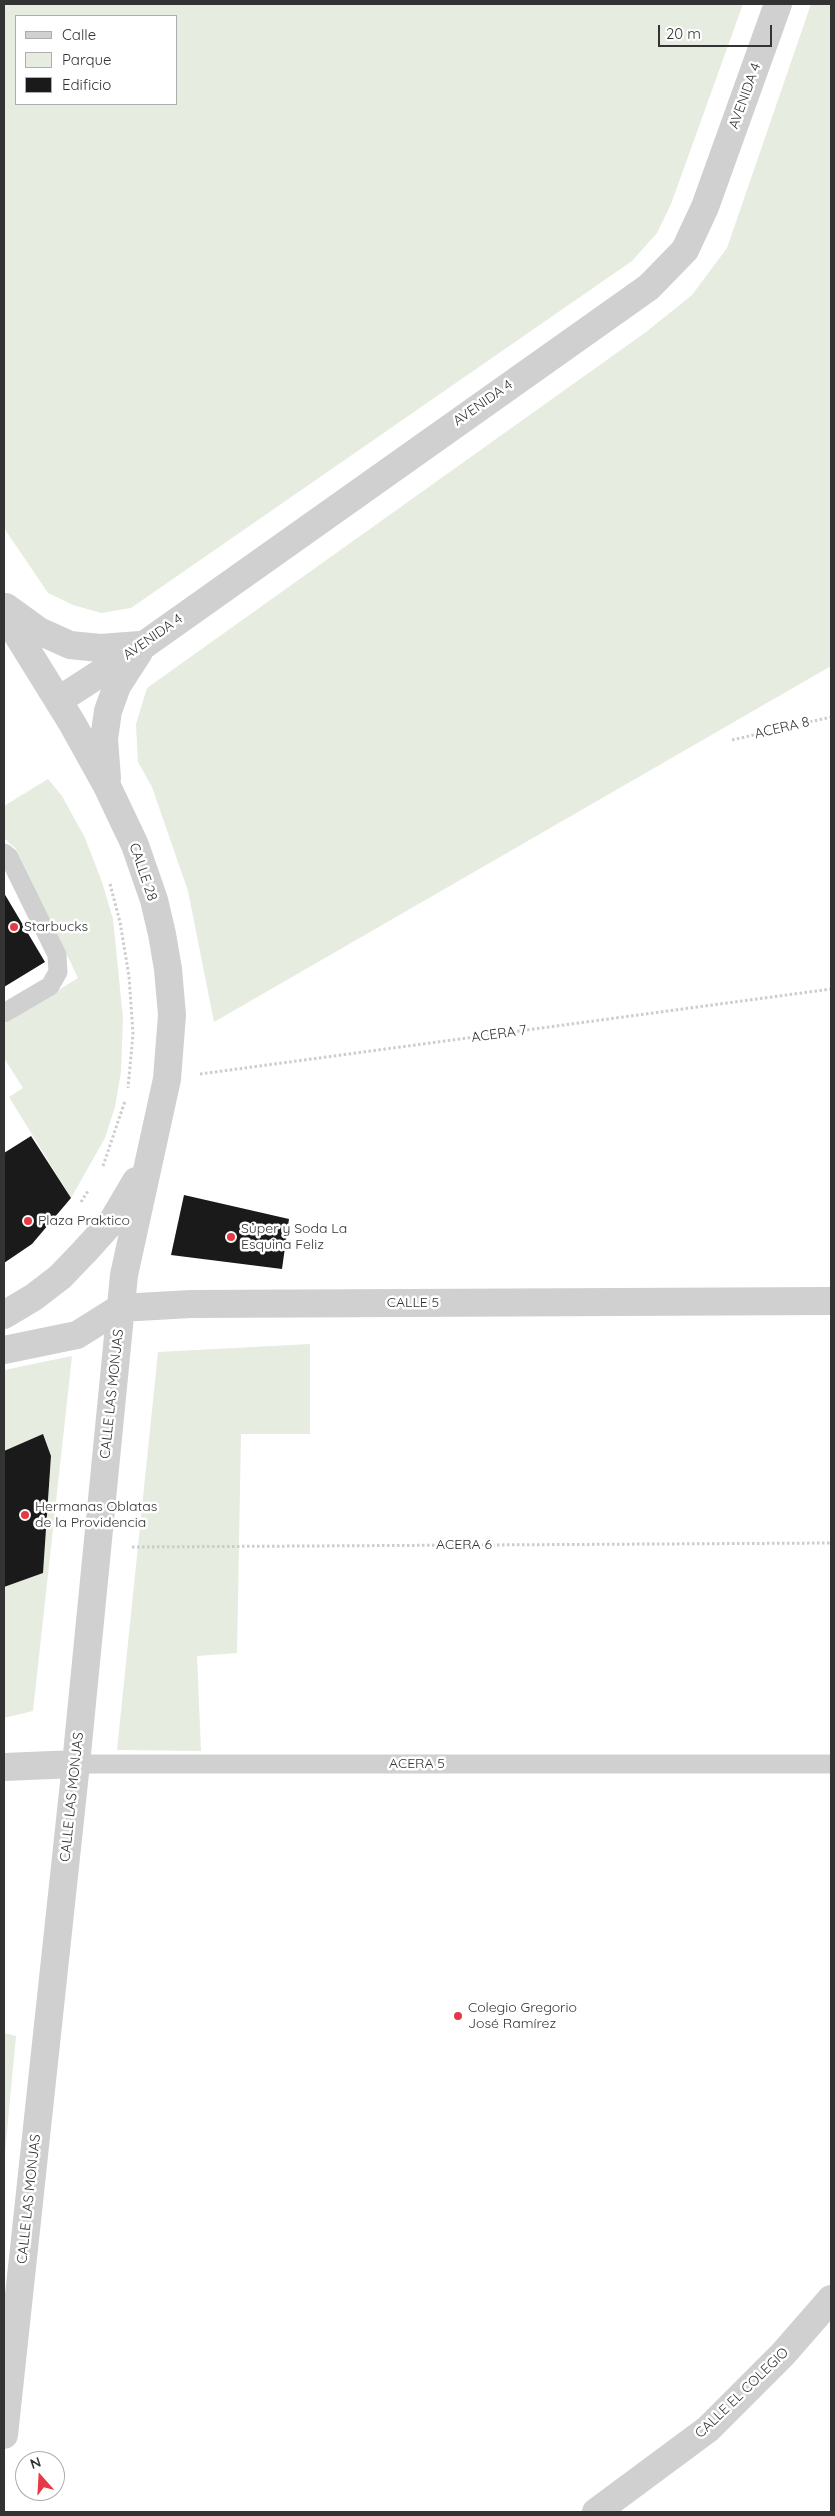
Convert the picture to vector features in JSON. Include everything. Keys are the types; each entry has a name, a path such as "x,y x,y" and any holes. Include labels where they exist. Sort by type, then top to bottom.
{"street":[{"name":"AVENIDA 4","path":"59,700 144,645 649,287 685,250 705,207 778,4"},
{"path":"4,606 39,631 70,644 100,648 144,645"},
{"name":"CALLE 28","path":"4,613 59,700 107,786 135,845 154,900 168,970 172,1015 167,1079 149,1160"},
{"path":"107,786 104,738 108,711 117,686 144,645"},
{"path":"4,1315 34,1297 60,1277 85,1251 113,1220 149,1160"},
{"name":"CALLE LAS MONJAS","path":"4,2435 76,1764 120,1308 124,1275 149,1160"},
{"name":"CALLE 5","path":"4,1350 76,1335 120,1308 201,1304 831,1301"},
{"path":"76,1335 98,1342 116,1354"},
{"name":"ACERA 5","path":"4,1767 76,1764"},
{"name":"CALLE EL COLEGIO","path":"596,2512 708,2429 784,2354 831,2299"}],"lane":[{"path":"4,853 9,857 57,955 58,972 50,986 4,1013"},
{"name":"ACERA 5","path":"76,1764 831,1764"}],"path":[{"name":"ACERA 8","path":"732,740 831,717"},
{"path":"98,1174 128,1094 133,1034 129,976 120,922 109,879"},
{"name":"ACERA 7","path":"167,1079 831,989"},
{"path":"80,1203 89,1189"},
{"name":"ACERA 6","path":"96,1548 831,1543"}],"green space":[{"path":"4,4 743,4 671,204 657,233 632,261 131,608 101,613 73,605 48,593 4,528"},
{"path":"811,4 831,4 831,666 214,1022 188,891 152,787 138,762 136,724 147,688 646,332 692,295 727,248"},
{"path":"48,779 62,796 85,838 102,882 113,919 123,1018 121,1072 115,1107 105,1138 71,1198 9,1097 23,1088 4,1058 4,1024 78,978 16,849 4,838 4,806"},
{"path":"310,1344 310,1434 241,1434 237,1653 197,1656 201,1751 117,1750 158,1352"},
{"path":"72,1356 33,1711 4,1718 4,1587 43,1573 51,1456 43,1435 4,1451 4,1370"},
{"path":"4,2033 16,2036 4,2163"}],"building":[{"name":"Starbucks","path":"4,893 45,962 4,987"},
{"name":"Plaza Praktico","path":"31,1136 71,1198 32,1244 4,1263 4,1153"},
{"name":"Súper y Soda La Esquina Feliz","path":"184,1195 289,1219 282,1269 171,1255"},
{"name":"Hermanas Oblatas de la Providencia","path":"43,1434 51,1456 43,1573 4,1587 4,1451"}],"place":[{"name":"Starbucks","path":"14,927"},
{"name":"Plaza Praktico","path":"28,1221"},
{"name":"Súper y Soda La Esquina Feliz","path":"231,1237"},
{"name":"Hermanas Oblatas de la Providencia","path":"25,1515"},
{"name":"Colegio Gregorio José Ramírez","path":"458,2016"}]}
